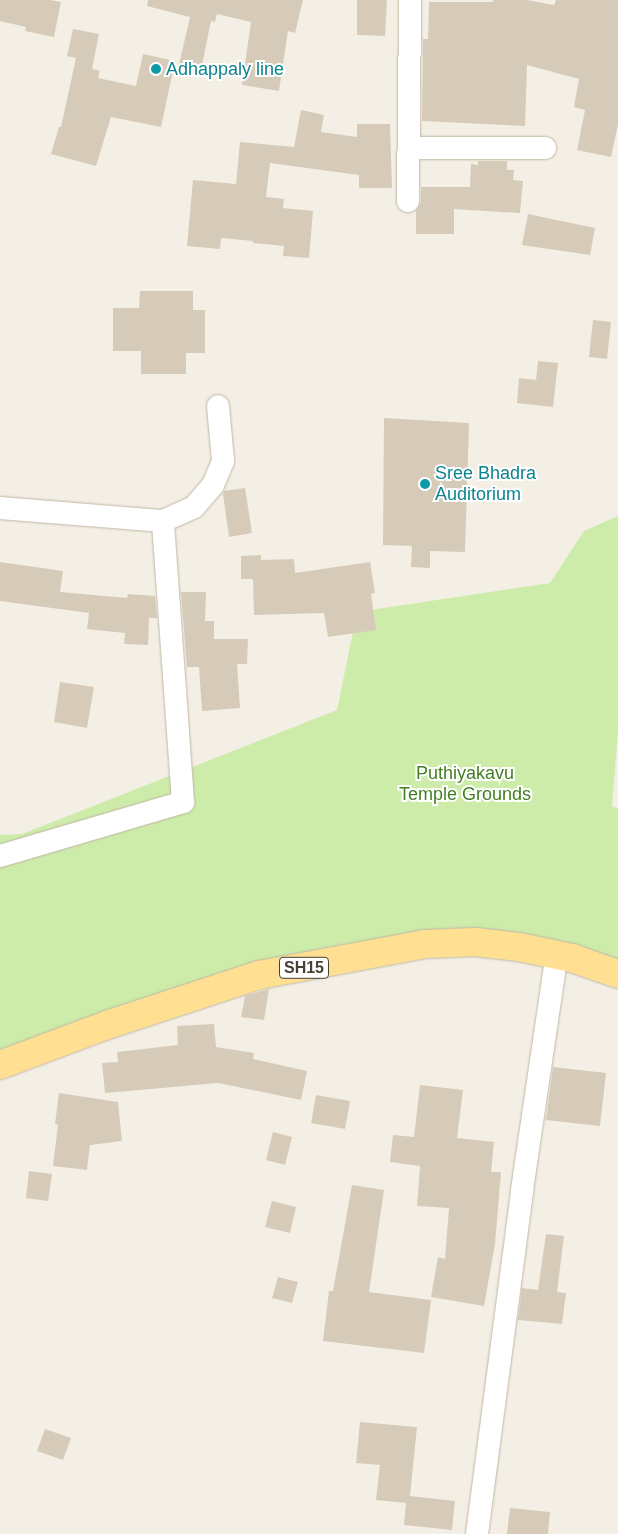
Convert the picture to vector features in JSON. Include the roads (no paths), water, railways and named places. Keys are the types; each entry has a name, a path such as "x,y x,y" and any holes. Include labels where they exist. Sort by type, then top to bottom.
{"main road":[{"name":"SH15","path":"0,1065 107,1025 260,975 425,944 475,942 519,947 557,954 618,974"}],"street":[{"path":"408,201 410,0"},
{"path":"409,148 545,148"},
{"path":"0,508 163,522 194,507 213,485 223,461 218,406"},
{"path":"0,856 183,802 163,522"},
{"path":"477,1534 522,1190 557,954"}],"place":[{"name":"Adhappaly line","path":"156,69"},
{"name":"Sree Bhadra Auditorium","path":"425,484"}],"park label":[{"name":"Puthiyakavu Temple Grounds","path":"465,784"}]}
